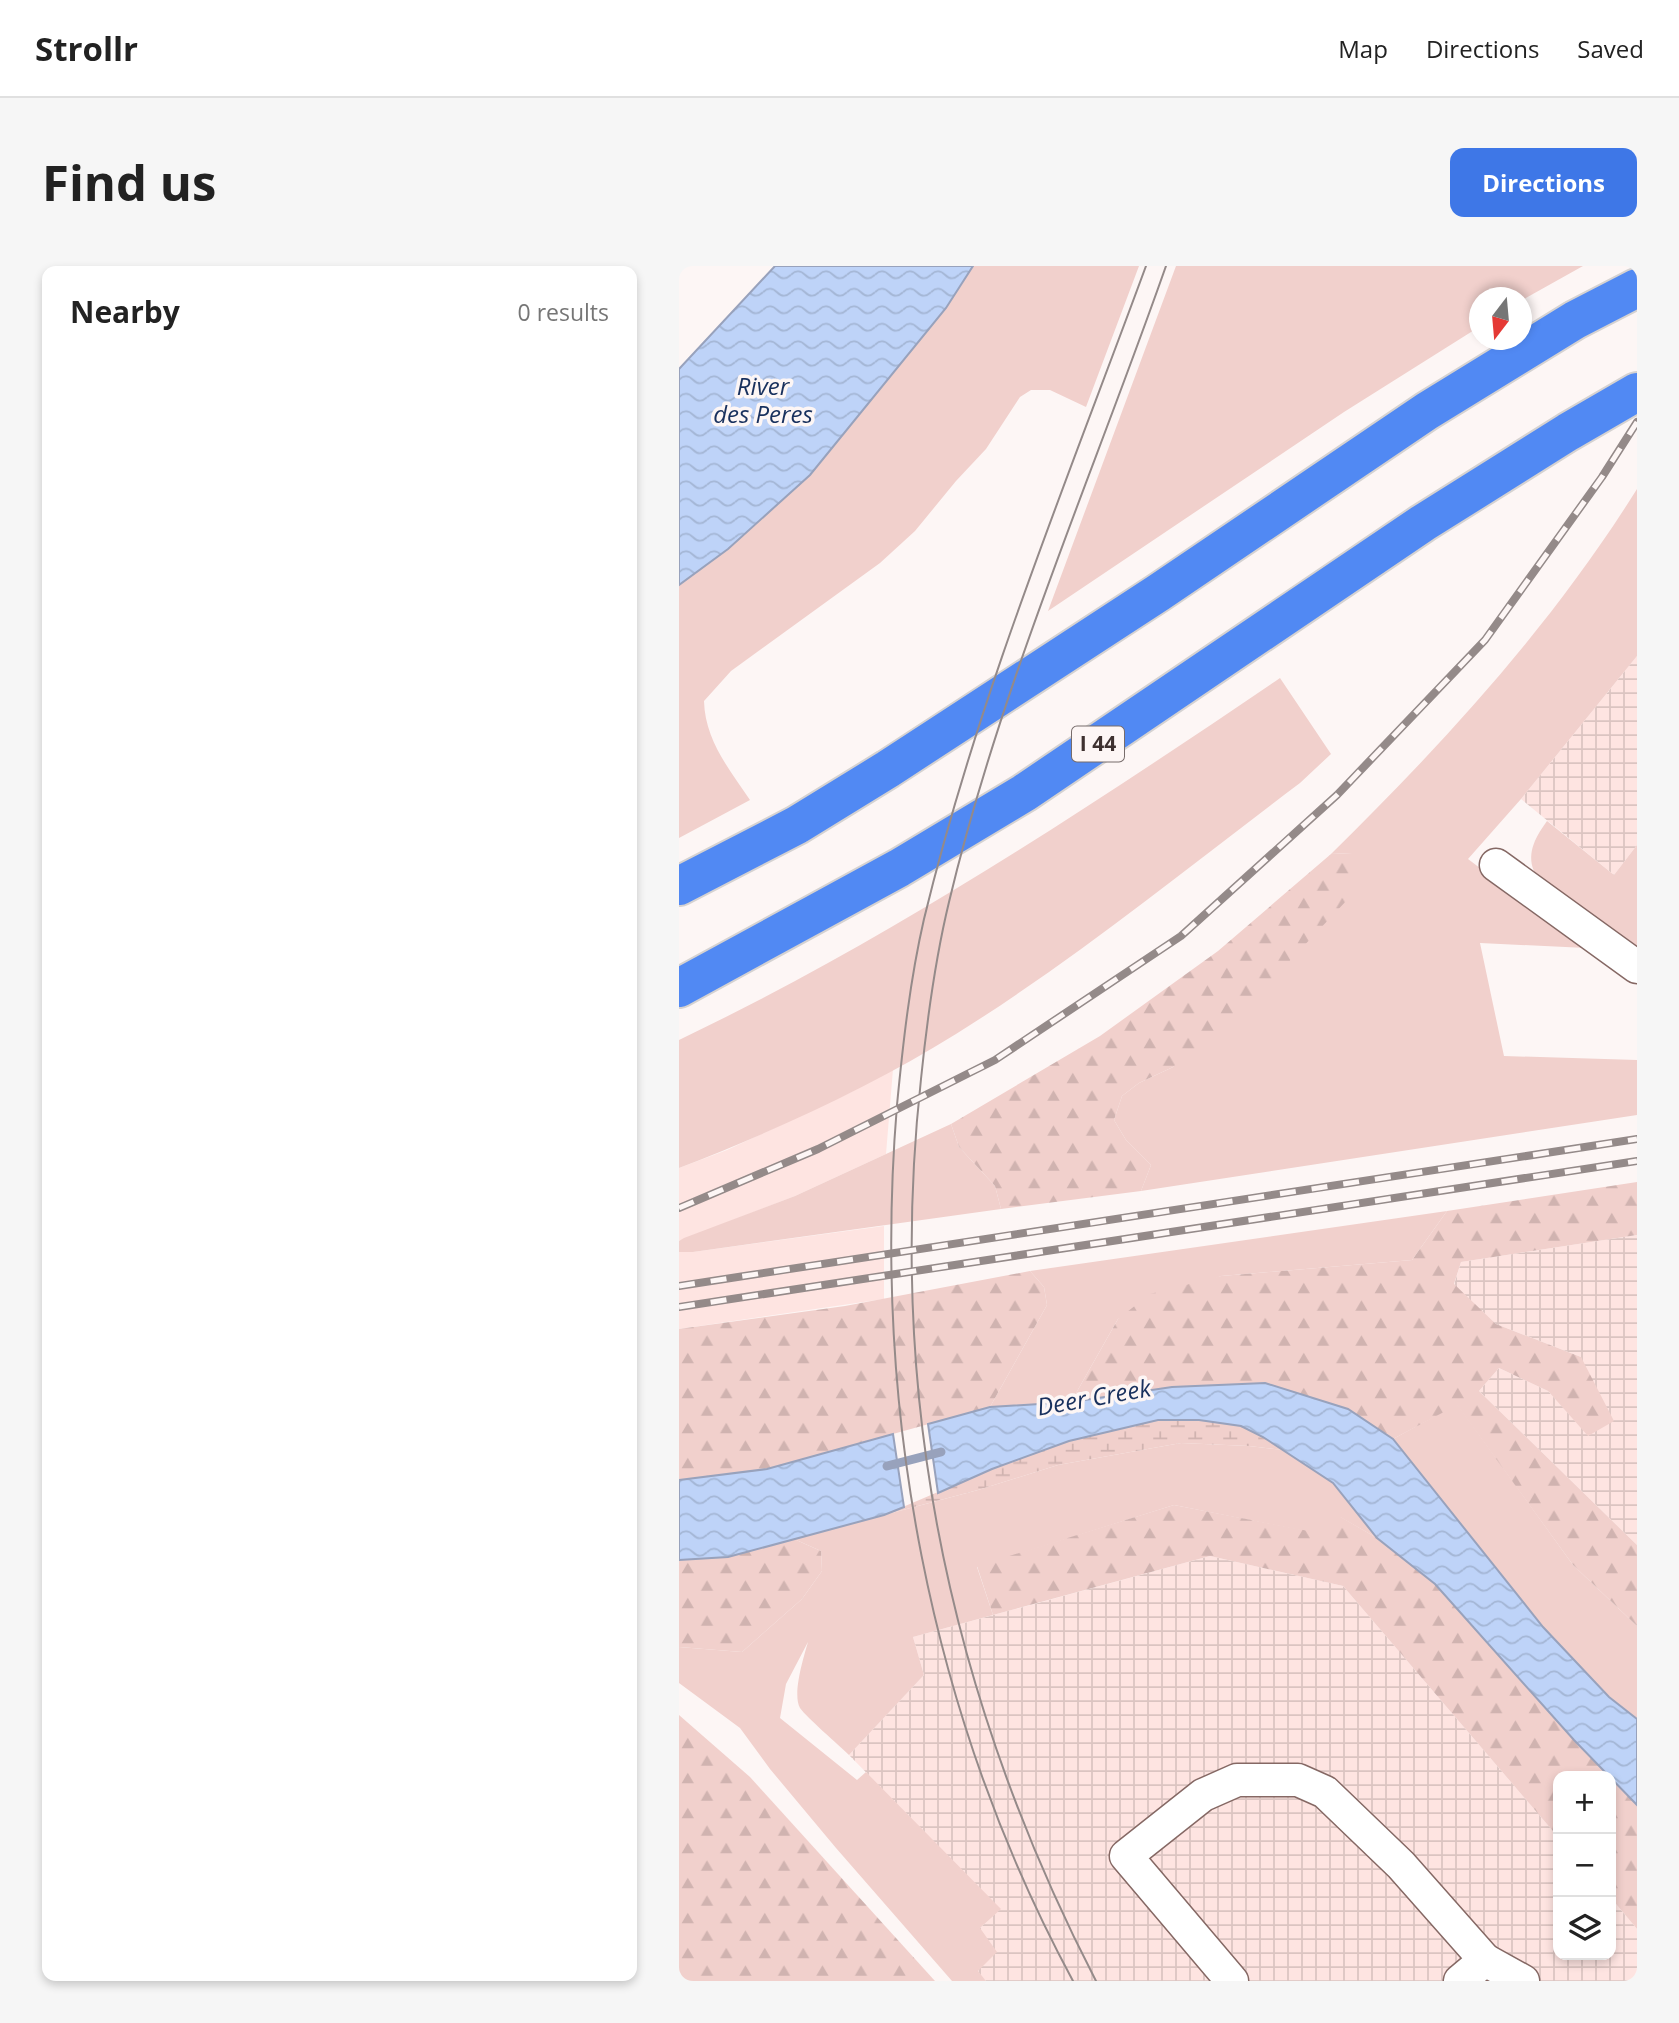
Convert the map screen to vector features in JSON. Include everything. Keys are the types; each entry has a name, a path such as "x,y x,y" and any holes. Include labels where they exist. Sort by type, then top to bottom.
{"highway":[{"path":"679,886 797,825 888,769 1031,677 1427,411 1575,320 1637,288"},
{"name":"I 44","path":"686,984 899,868 1024,793 1487,482 1637,392"}],"lane":[{"path":"1496,865 1637,967"},
{"path":"1232,1981 1126,1856 1203,1795 1237,1780 1298,1780 1325,1792 1401,1865 1485,1960 1523,1981"},
{"path":"1460,1981 1485,1960"}],"shaded area":[{"path":"1637,656 1637,845 1614,875 1521,799"},
{"path":"893,1069 886,1154 795,1196 679,1241 679,1168 727,1150 851,1092"},
{"path":"884,1226 884,1299 679,1329 679,1252"},
{"path":"1637,1235 1637,1545 1479,1391 1499,1368 1548,1391 1589,1436 1581,1357 1496,1324 1454,1285 1461,1262"},
{"path":"1210,1556 1343,1586 1553,1831 1553,1960 1616,1960 1616,1904 1637,1929 1637,1981 986,1981 978,1972 980,1928 1000,1909 849,1755 924,1675 913,1637"}],"green space":[{"path":"973,266 1139,266 1086,407 1050,390 1031,390 1020,397 986,449 915,531 880,563 731,671 704,701 713,741 750,800 679,838 679,585 728,549 810,475 946,308"},
{"path":"1176,266 1583,266 1532,294 1532,287 1469,287 1469,333 1344,412 1048,611"},
{"path":"1637,489 1637,656 1521,799 1468,859 1586,948 1480,943 1504,1056 1637,1060 1637,1115 1141,1191 1151,1165 1126,1140 1114,1120 1122,1096 1139,1083 1173,1067 1352,853 1331,854 1456,725 1533,635 1604,539"},
{"path":"1280,678 1331,754 1300,783 1088,944 956,1034 891,1072 821,1107 679,1168 679,1040 757,1001 911,916 1134,776"},
{"path":"1547,821 1614,875 1637,845 1637,953 1551,890 1534,871 1532,851 1536,838"},
{"path":"1352,853 1363,871 1348,899 1230,1024 1173,1067 1139,1083 1122,1096 1114,1120 1126,1140 1151,1165 1141,1191 1001,1209 995,1186 959,1147 951,1124 1100,1036 1218,951 1331,854"},
{"path":"951,1124 959,1147 995,1186 1001,1209 679,1252 679,1241 684,1238 795,1196"},
{"path":"1637,1182 1637,1235 1461,1262 1454,1284 1496,1324 1581,1357 1614,1421 1588,1436 1548,1391 1499,1368 1479,1391 1637,1545 1637,1626 1573,1565 1457,1405 1393,1439 1348,1409 1172,1387 1071,1402 1118,1319 1150,1294 1221,1276 1412,1260 1447,1211"},
{"path":"1447,1211 1412,1260 1221,1276 1118,1319 1071,1402 990,1407 1047,1305 1044,1287 1030,1271"},
{"path":"1030,1271 1044,1287 1047,1305 990,1407 767,1469 679,1480 679,1329 845,1306"},
{"path":"1457,1404 1573,1565 1637,1626 1637,1719 1609,1697 1543,1627 1393,1439"},
{"path":"1158,1420 1210,1421 1240,1426 1257,1433 1283,1450 1181,1443 1058,1465 884,1515 992,1469 1069,1441"},
{"path":"1181,1443 1283,1450 1333,1483 1377,1538 1340,1517 1325,1535 1174,1505 977,1567 993,1615 913,1637 924,1675 849,1755 800,1708 798,1685 808,1642 786,1684 780,1718 857,1780 866,1772 1001,1909 980,1928 997,1952 978,1971 986,1981 952,1981 836,1848 770,1769 740,1728 679,1683 679,1647 742,1652 802,1599 822,1571 821,1551 794,1539 978,1490 1058,1465"},
{"path":"1174,1505 1324,1534 1339,1516 1377,1538 1435,1584 1605,1771 1553,1771 1553,1831 1343,1586 1210,1556 993,1615 977,1566"},
{"path":"794,1539 821,1551 822,1571 802,1599 742,1652 679,1647 679,1560 728,1557"},
{"path":"679,1715 750,1777 935,1981 679,1981"},
{"path":"1616,1783 1637,1805 1637,1929 1616,1904"}],"water":[{"name":"River des Peres","path":"775,266 973,266 946,308 810,475 728,549 679,585 679,369"},
{"path":"1265,1383 1348,1409 1393,1439 1543,1627 1609,1697 1637,1719 1637,1805 1616,1783 1616,1771 1604,1771 1435,1584 1377,1538 1333,1483 1263,1437 1241,1426 1199,1420 1158,1420 1069,1441 992,1469 938,1493 928,1424 990,1407 1071,1402 1172,1387"},
{"path":"893,1434 904,1507 884,1515 728,1557 679,1560 679,1480 767,1469"}],"waterway":[{"name":"Deer Creek","path":"887,1466 941,1452"}],"tram line":[{"path":"1073,1981 1023,1879 981,1774 947,1666 922,1556 904,1444 894,1332 891,1218 897,1105 907,1012 924,919 946,836 997,671 1146,266"},
{"path":"1096,1981 1045,1874 1002,1766 967,1655 941,1544 922,1430 913,1315 912,1198 921,1079 932,990 944,924 970,821 994,740 1049,581 1166,266"}],"railway":[{"path":"679,1208 818,1149 995,1060 1181,936 1337,795 1485,640 1602,477 1637,422"},
{"path":"679,1286 1637,1139"},
{"path":"679,1307 1637,1161"}]}
